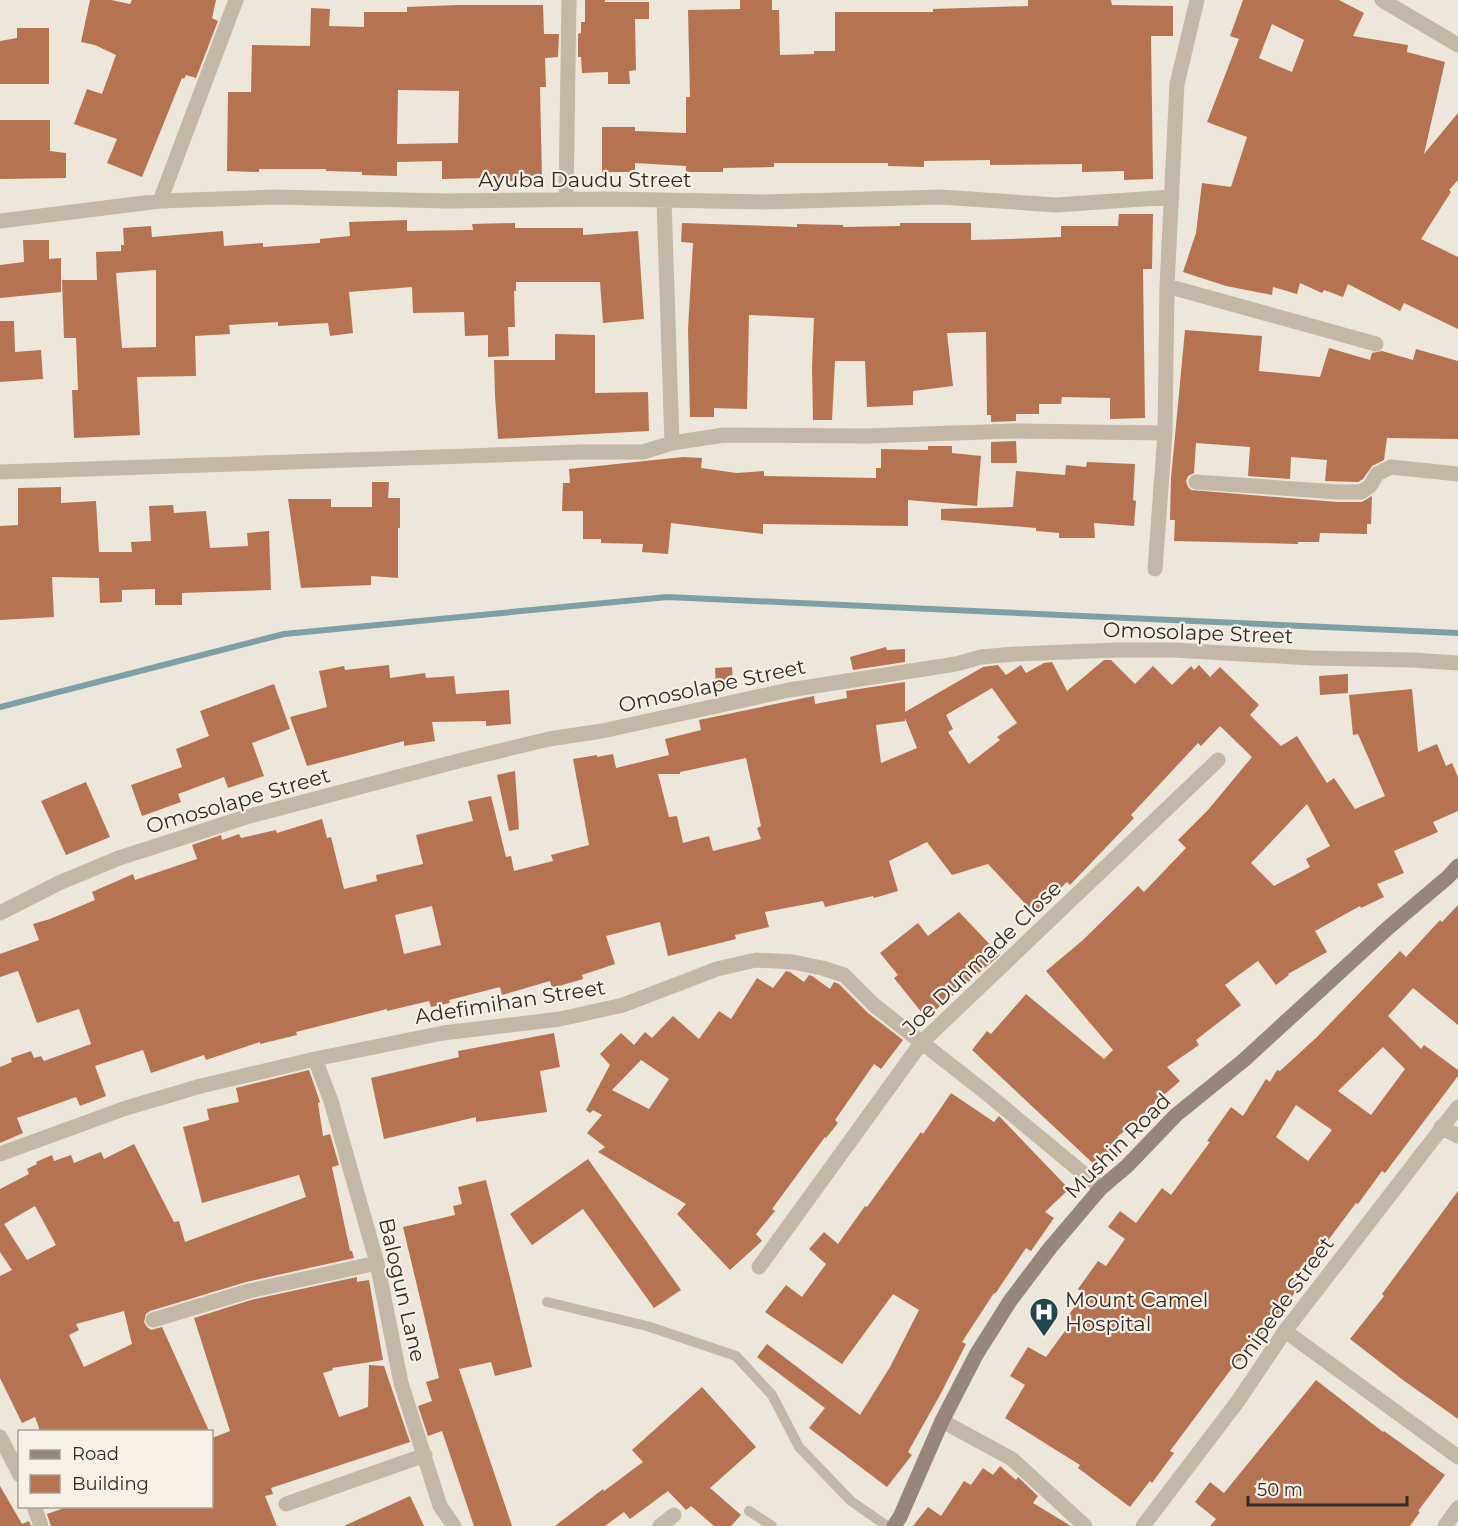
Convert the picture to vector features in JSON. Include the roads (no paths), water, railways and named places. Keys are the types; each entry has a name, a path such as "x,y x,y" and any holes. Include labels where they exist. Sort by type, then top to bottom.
{"main road":[{"name":"Mushin Road","path":"894,1526 942,1421 976,1355 1010,1301 1050,1248 1101,1188 1127,1166 1176,1115 1245,1060 1381,934 1448,878 1458,866"}],"street":[{"path":"160,201 236,0"},
{"path":"566,199 569,0"},
{"path":"1155,569 1165,434 1167,286 1177,84 1197,0"},
{"path":"1382,0 1458,45"},
{"name":"Ayuba Daudu Street","path":"0,221 160,201 275,197 448,201 566,199 764,202 941,197 1056,205 1172,197"},
{"path":"664,200 672,443"},
{"path":"1167,286 1376,344"},
{"path":"0,472 581,452 643,452 672,443 724,435 866,436 1014,431 1165,434"},
{"path":"1196,482 1361,492 1370,486 1377,474 1390,467 1458,474"},
{"name":"Omosolape Street","path":"0,913 59,883 119,858 243,818 549,738 602,731 789,690 956,664 981,657 1064,651 1174,650 1458,663"},
{"name":"Joe Dunmade Close","path":"759,1267 922,1042 1218,760"},
{"name":"Adefimihan Street","path":"0,1154 126,1108 201,1086 315,1059 443,1033 560,1019 613,1008 717,969 756,960 793,962 844,975 874,1005 1101,1188"},
{"name":"Balogun Lane","path":"315,1059 331,1101 377,1263 401,1383 440,1506 454,1526"},
{"name":"Onipede Street","path":"1143,1526 1238,1401 1285,1331 1458,1107"},
{"path":"1441,1127 1458,1136"},
{"path":"153,1320 249,1291 377,1263"},
{"path":"1285,1331 1458,1457"},
{"path":"942,1421 1011,1459 1085,1526"},
{"path":"0,1437 18,1471"},
{"path":"286,1504 424,1455"},
{"path":"35,1508 41,1526"},
{"path":"1445,1526 1458,1508"},
{"path":"660,1526 674,1515"}],"lane":[{"path":"547,1302 647,1326 736,1356 772,1395 799,1447 851,1501 886,1526"},
{"path":"749,1511 772,1526"}],"waterway":[{"path":"0,707 284,634 667,597 1458,633"}],"place":[{"name":"Mount Camel Hospital","path":"1044,1338"}]}
